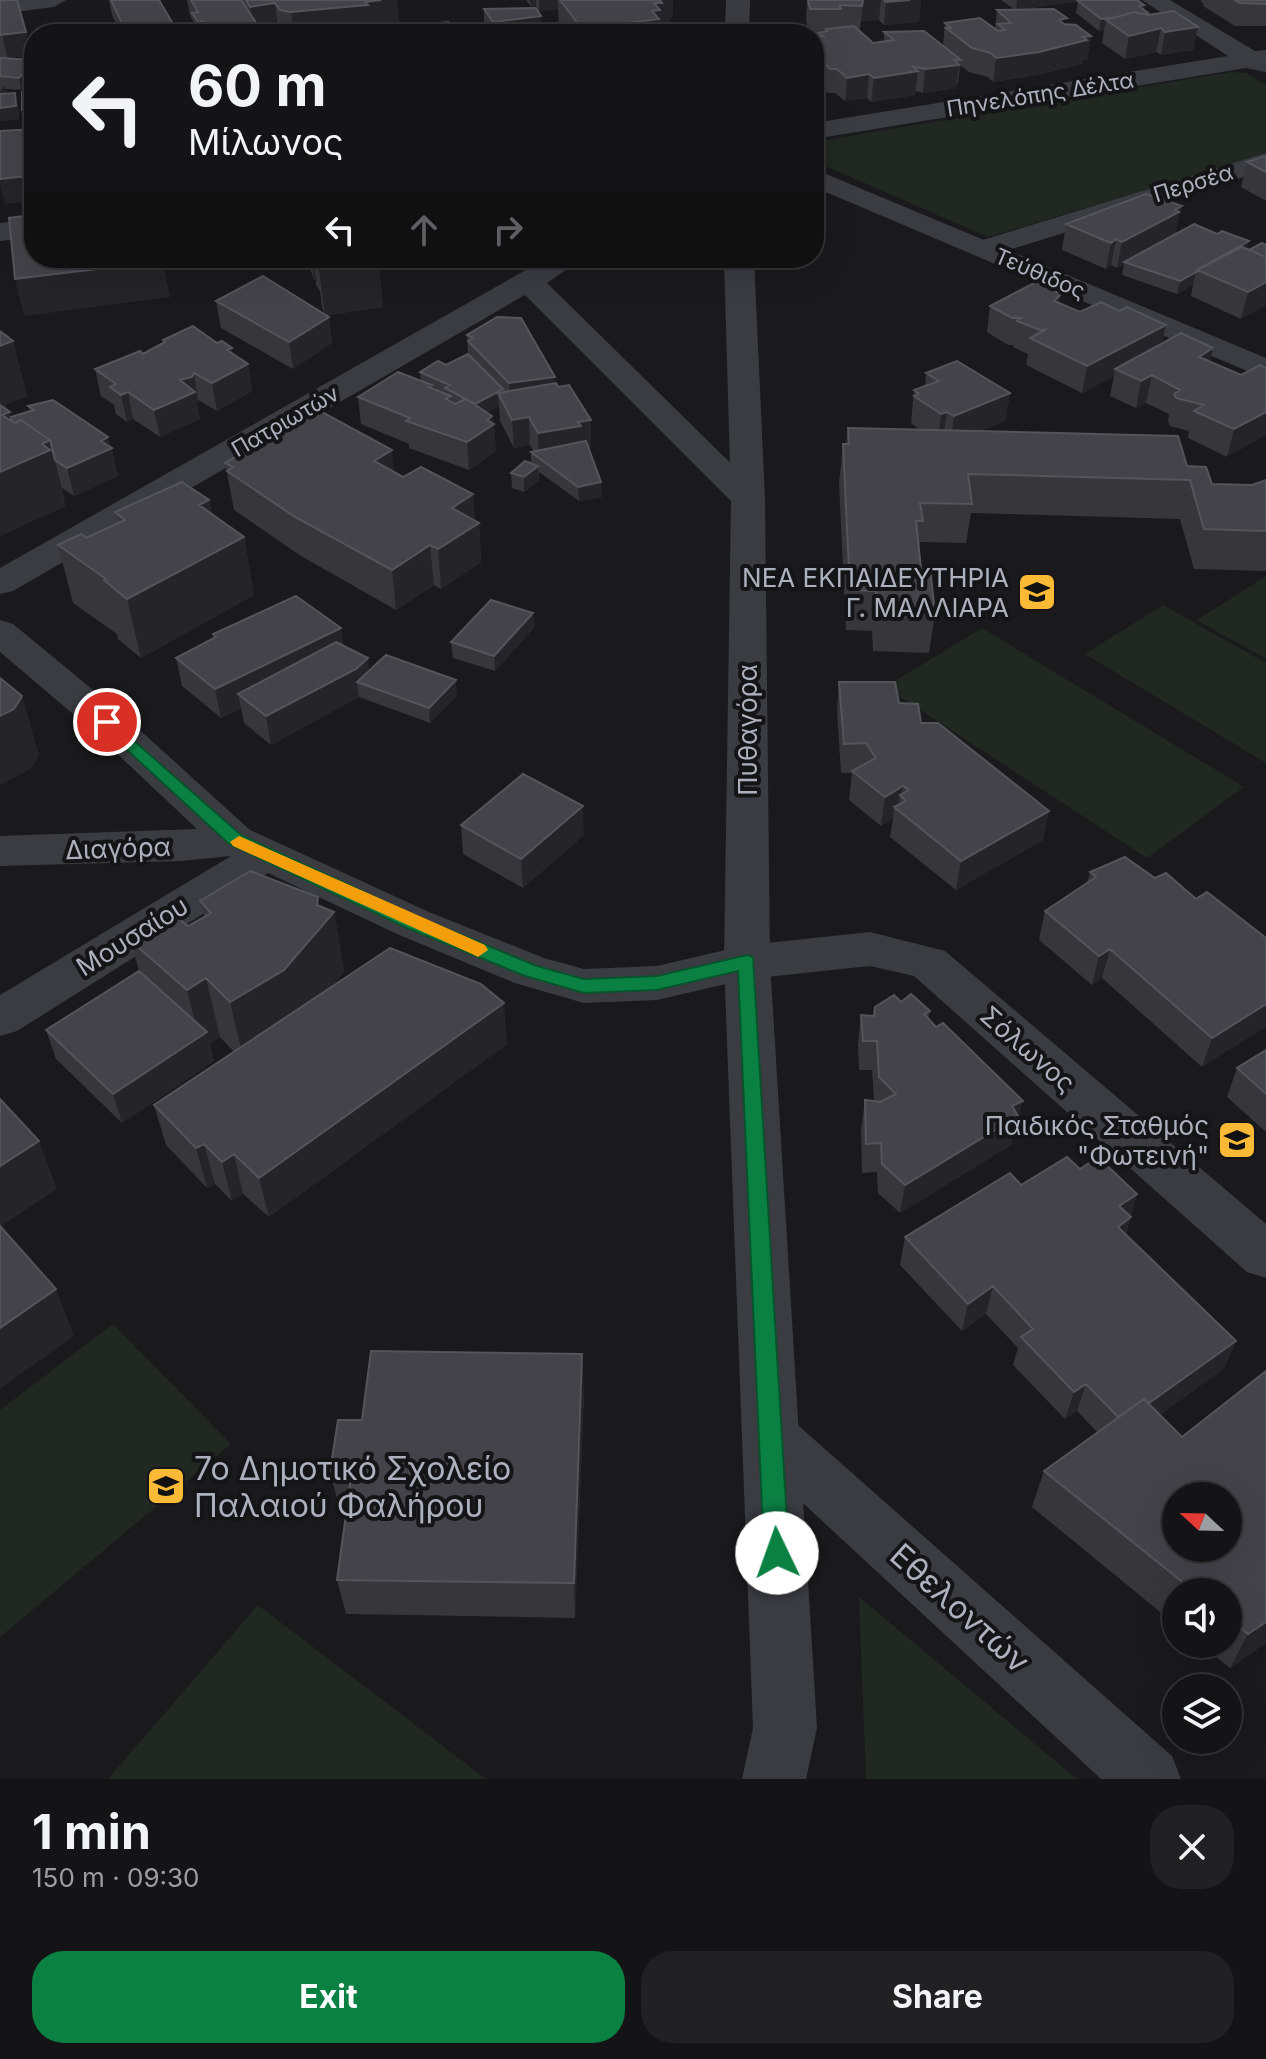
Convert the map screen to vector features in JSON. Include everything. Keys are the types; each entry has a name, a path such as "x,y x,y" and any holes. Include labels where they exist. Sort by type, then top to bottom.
{"street":[{"path":"0,7 54,0"},
{"path":"737,24 738,0"},
{"path":"1154,0 1261,62"},
{"name":"Πηνελόπης Δέλτα","path":"824,129 1261,62"},
{"name":"Περσέα","path":"983,249 1266,161"},
{"name":"Τεύθιδος","path":"824,181 1266,369"},
{"path":"0,232 24,229"},
{"name":"Πατριωτών","path":"0,583 552,268"},
{"name":"Πυθαγόρα","path":"739,268 748,499 747,962"},
{"path":"529,282 748,499"},
{"path":"0,632 250,847"},
{"name":"Σόλωνος","path":"250,847 413,923 531,971 584,986 657,983 747,962 870,949 929,963 1266,1256"},
{"name":"Διαγόρα","path":"0,851 250,847"},
{"name":"Μουσαίου","path":"0,1018 250,847"},
{"path":"747,962 785,1728 774,1779"},
{"name":"Εθελοντών","path":"771,1437 1149,1779"}],"shaded area":[{"path":"1231,72 1246,73 1266,85 1266,154 988,237 824,165 824,140"},
{"path":"1266,576 1266,659 1197,620"},
{"path":"1163,605 1266,663 1266,763 1085,654"},
{"path":"982,628 1244,787 1147,858 885,687"},
{"path":"113,1324 231,1444 0,1637 0,1410"},
{"path":"859,1597 1077,1779 866,1779"},
{"path":"258,1605 486,1779 108,1779"}],"building":[{"path":"17,0 24,32 0,35 0,1"},
{"path":"111,0 159,0 173,24 122,24"},
{"path":"191,0 241,0 257,24 205,24 198,22 192,13 198,12"},
{"path":"246,0 381,0 365,2 368,5 291,12 280,10 275,3 250,7"},
{"path":"560,0 660,0 662,3 654,3 660,10 652,11 659,19 620,24 578,24"},
{"path":"808,0 863,0 862,6 810,9"},
{"path":"1137,0 1148,13 1134,12 1101,19 1078,1"},
{"path":"1235,0 1266,0 1266,4 1240,3"},
{"path":"536,8 541,16 493,22 484,9"},
{"path":"1054,9 1067,18 1059,20 1064,24 1076,25 1091,36 1083,37 1087,40 1039,52 996,58 991,53 972,48 946,28 951,28 945,23 980,18 998,31 1005,30 998,24 1011,23 997,10"},
{"path":"1174,11 1198,27 1165,32 1161,28 1129,36 1106,20 1134,12 1148,15"},
{"path":"854,26 873,43 894,40 884,32 924,31 961,60 954,60 959,65 925,69 912,66 918,71 874,78 869,74 847,78 824,63 827,61 824,60 826,29"},
{"path":"0,58 24,59 24,72 19,78 0,76"},
{"path":"15,93 16,106 0,108 0,94"},
{"path":"24,130 24,176 0,179 0,131"},
{"path":"1266,156 1266,172 1247,162"},
{"path":"1146,194 1182,206 1175,210 1179,212 1122,242 1116,239 1111,243 1066,224"},
{"path":"24,216 24,268 105,268 15,279 9,218"},
{"path":"1194,224 1217,234 1222,231 1249,241 1180,281 1124,262"},
{"path":"1262,243 1266,245 1266,257 1249,250"},
{"path":"1242,247 1266,257 1266,282 1248,292 1197,270"},
{"path":"263,276 329,317 289,342 216,301"},
{"path":"1036,282 1061,294 1054,301 1080,312 1101,302 1119,311 1127,307 1166,325 1087,366 1030,338 1047,329 1040,330 1017,321 1021,318 1012,318 990,306"},
{"path":"497,317 521,318 555,377 509,383 468,341 473,338 467,335"},
{"path":"193,326 217,343 222,341 232,348 227,350 248,364 212,383 194,373 192,377 180,380 195,392 154,410 128,392 121,395 110,387 116,384 95,369 140,351 143,354 165,342 163,340"},
{"path":"0,331 13,341 0,346"},
{"path":"1181,333 1213,348 1199,357 1241,375 1260,365 1266,368 1266,412 1234,429 1194,411 1204,405 1176,398 1174,394 1180,390 1152,375 1141,381 1115,369"},
{"path":"468,354 503,389 475,404 445,388 450,385 420,372 438,361 446,365"},
{"path":"957,361 1010,393 954,416 947,412 941,414 914,396 919,394 914,390 939,381 926,373"},
{"path":"398,372 432,385 428,387 451,396 446,399 455,404 466,399 492,416 487,420 494,424 467,442 406,421 410,418 358,397"},
{"path":"556,383 558,387 569,385 591,420 578,422 581,426 538,433 529,417 512,420 498,393"},
{"path":"53,400 108,437 101,441 112,448 67,468 55,460 50,440 21,420 12,421 11,417 34,410 28,406"},
{"path":"0,405 10,412 2,415 15,423 21,420 50,440 42,444 50,450 0,472"},
{"path":"315,412 322,412 392,450 374,461 403,477 421,467 473,494 452,508 479,523 438,549 430,545 392,570 295,517 227,471 233,467 225,463"},
{"path":"848,428 1178,436 1187,466 1206,467 1212,484 1252,485 1266,480 1266,531 1204,529 1190,480 968,474 972,504 920,503 923,521 916,521 921,569 930,569 935,613 877,611 876,591 850,590 843,444 849,444"},
{"path":"586,441 601,482 578,487 531,452"},
{"path":"525,461 538,466 524,477 511,473"},
{"path":"182,482 209,500 199,505 244,537 127,599 106,579 58,545 81,534 86,538 125,520 115,512"},
{"path":"296,596 341,628 215,689 176,658 216,637 213,634"},
{"path":"491,600 533,613 494,656 451,642"},
{"path":"336,642 368,658 356,669 266,716 238,694"},
{"path":"386,655 456,680 429,708 357,682"},
{"path":"0,678 22,696 14,709 0,716"},
{"path":"839,682 895,682 899,703 918,704 921,723 938,723 1049,811 961,861 894,807 906,801 900,795 909,790 903,786 885,797 852,771 876,758 866,743 844,744"},
{"path":"523,774 583,806 521,859 461,825"},
{"path":"1125,857 1155,878 1166,873 1196,899 1207,892 1266,938 1266,1004 1212,1038 1110,949 1099,956 1045,911 1096,877 1090,872"},
{"path":"250,871 318,897 317,905 334,912 284,970 230,1002 206,978 187,990 131,941 173,915 188,926 211,913 200,901"},
{"path":"390,948 481,984 504,1003 259,1178 234,1154 222,1162 204,1144 196,1148 154,1105"},
{"path":"139,971 207,1032 113,1094 46,1030"},
{"path":"911,994 930,1011 924,1014 936,1027 943,1023 1023,1101 1012,1106 1018,1116 905,1185 882,1164 881,1143 866,1144 865,1100 880,1102 896,1094 879,1077 877,1041 863,1041 861,1015 874,1016 875,1007 894,995 901,1002"},
{"path":"1266,1050 1266,1094 1237,1068"},
{"path":"0,1099 39,1141 0,1166"},
{"path":"1067,1157 1080,1169 1098,1157 1137,1194 1119,1206 1131,1217 1118,1227 1236,1341 1149,1403 1144,1399 1118,1417 1086,1384 1074,1392 1021,1337 1033,1329 993,1286 968,1304 905,1237 1010,1173 1021,1185"},
{"path":"0,1226 56,1289 0,1328"},
{"path":"371,1351 582,1354 574,1583 337,1580 352,1471 330,1471 338,1420 362,1420"},
{"path":"1266,1371 1266,1622 1248,1634 1242,1629 1242,1578 1178,1578 1044,1471 1144,1399 1182,1437"}],"slow traffic":[{"path":"239,842 478,950"}],"place":[{"name":"ΝΕΑ ΕΚΠΑΙΔΕΥΤΗΡΙΑ Γ. ΜΑΛΛΙΑΡΑ","path":"1037,592"},
{"name":"Παιδικός Σταθμός \"Φωτεινή\"","path":"1237,1140"},
{"name":"7ο Δημοτικό Σχολείο Παλαιού Φαλήρου","path":"166,1486"}],"route":[{"path":"107,722 235,840 413,923 531,971 584,986 657,983 747,962 753,1031 777,1553"}]}
